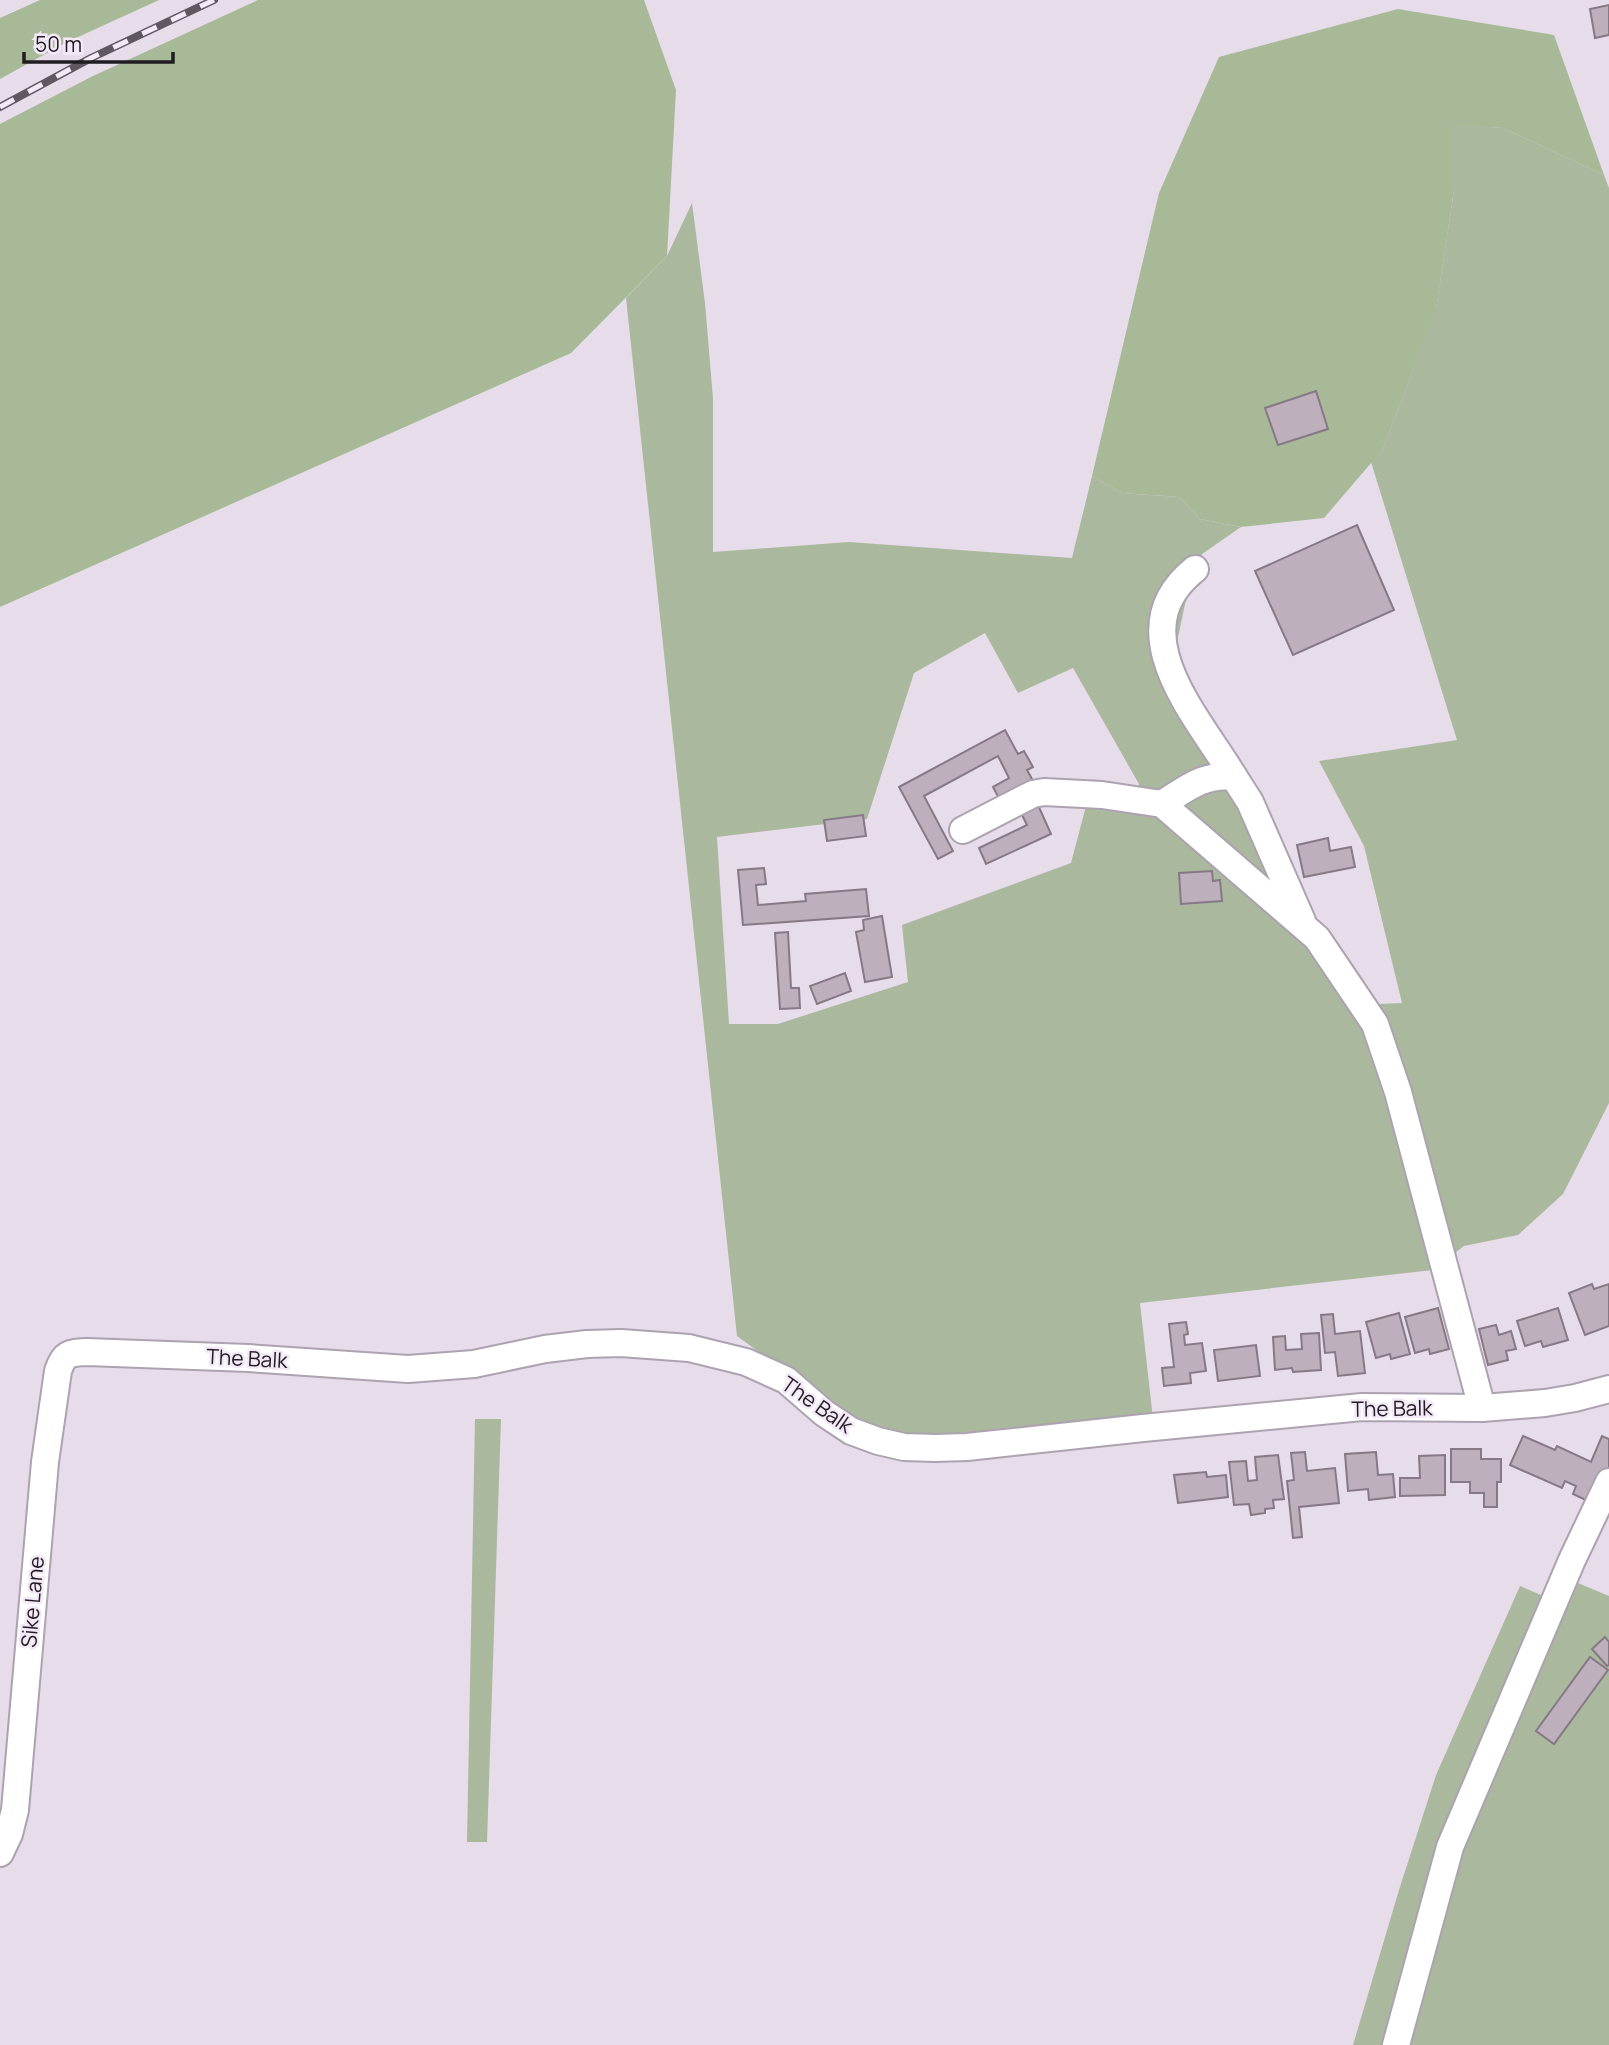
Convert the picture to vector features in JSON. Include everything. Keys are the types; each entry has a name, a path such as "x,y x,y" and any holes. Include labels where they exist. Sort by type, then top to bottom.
{"street":[{"path":"1195,569 1181,580 1169,598 1163,620 1163,648 1173,679 1192,714 1250,802 1305,928"},
{"path":"1162,804 1204,778 1222,775 1234,777"},
{"path":"963,830 1033,794 1044,792 1102,795 1162,804 1317,938 1375,1024 1398,1092 1482,1408"},
{"name":"The Balk","path":"70,1353 248,1358 408,1369 474,1364 545,1349 587,1344 621,1343 689,1348 746,1362 786,1380 824,1413 851,1431 878,1441 924,1448 967,1447 1157,1426 1362,1408 1482,1408 1575,1398 1609,1389"},
{"name":"Sike Lane","path":"0,1853 9,1834 15,1810 46,1462 58,1371 62,1360 70,1353"},
{"path":"1396,2045 1450,1847 1572,1560 1609,1482"}],"green space":[{"path":"40,0 159,0 65,43 0,79 0,18"},
{"path":"258,0 644,0 676,90 667,256 571,353 0,607 0,124 93,76"},
{"path":"1398,9 1554,35 1604,175 1503,128 1454,125 1454,190 1436,310 1383,449 1324,518 1241,527 1200,519 1179,497 1122,493 1092,476 1159,193 1219,57"},
{"path":"1454,124 1503,128 1604,175 1609,188 1609,1103 1563,1194 1518,1235 1464,1246 1433,1270 1140,1303 1153,1419 902,1437 855,1422 737,1336 626,298 667,256 692,203 705,303 713,399 713,552 849,542 1072,558 1092,476 1122,493 1179,497 1200,519 1241,527 1202,554 1185,604 1176,647 1193,691 1313,917 1378,1004 1402,1003 1364,846 1319,761 1457,740 1371,462 1383,449 1436,309 1454,190","holes":["985,633 1018,693 1073,668 1139,784 1136,808 1106,809 1086,806 1071,863 902,925 908,982 778,1024 729,1024 717,837 867,819 914,673"]},
{"path":"475,1419 501,1419 487,1842 467,1842"},
{"path":"1573,1581 1609,1596 1609,2045 1398,2045 1468,1837"},
{"path":"1520,1586 1548,1598 1386,2045 1353,2045 1436,1775"}],"building":[{"path":"1609,5 1609,35 1595,38 1590,9"},
{"path":"1316,391 1328,429 1278,445 1265,408"},
{"path":"1357,525 1394,610 1293,655 1255,571"},
{"path":"1005,730 1018,754 1024,751 1033,767 1027,770 1036,786 1002,804 993,787 1009,778 998,756 924,796 953,851 938,859 899,787"},
{"path":"1038,805 1051,834 986,864 979,848 1027,825 1021,813"},
{"path":"863,815 866,836 827,841 824,820"},
{"path":"1328,838 1330,851 1351,847 1355,867 1304,877 1297,845"},
{"path":"764,868 766,884 756,885 758,905 806,901 805,894 866,889 869,916 743,925 738,870"},
{"path":"1212,871 1213,881 1220,880 1222,901 1181,904 1179,873"},
{"path":"882,916 892,977 865,982 856,932 864,930 863,920"},
{"path":"788,932 791,988 799,988 800,1008 780,1009 775,933"},
{"path":"845,973 851,991 817,1004 810,986"},
{"path":"1592,1284 1594,1289 1609,1284 1609,1326 1585,1335 1569,1293"},
{"path":"1438,1308 1449,1349 1430,1354 1429,1349 1415,1353 1405,1317"},
{"path":"1558,1308 1568,1340 1543,1347 1541,1341 1525,1346 1517,1321"},
{"path":"1399,1313 1410,1354 1391,1359 1390,1354 1376,1358 1366,1322"},
{"path":"1333,1314 1335,1334 1360,1331 1365,1373 1338,1376 1335,1352 1325,1353 1321,1315"},
{"path":"1186,1322 1188,1334 1184,1335 1185,1345 1202,1343 1206,1371 1190,1373 1191,1383 1164,1386 1162,1368 1174,1367 1169,1324"},
{"path":"1496,1325 1499,1335 1511,1331 1516,1349 1506,1351 1508,1360 1488,1365 1479,1329"},
{"path":"1319,1333 1321,1370 1275,1370 1273,1337 1285,1336 1286,1350 1302,1349 1301,1334"},
{"path":"1256,1345 1260,1376 1218,1381 1214,1350"},
{"path":"1523,1436 1555,1450 1557,1446 1591,1462 1602,1436 1609,1439 1609,1470 1594,1504 1573,1494 1576,1486 1565,1481 1562,1488 1510,1465"},
{"path":"1451,1449 1481,1449 1481,1459 1501,1459 1497,1507 1484,1507 1484,1493 1470,1493 1470,1482 1451,1482"},
{"path":"1305,1452 1307,1471 1335,1468 1339,1503 1299,1507 1302,1537 1293,1538 1287,1481 1294,1480 1291,1453"},
{"path":"1376,1452 1378,1475 1393,1474 1395,1497 1369,1500 1368,1489 1348,1491 1345,1454"},
{"path":"1278,1455 1284,1499 1273,1500 1274,1508 1265,1509 1265,1513 1251,1515 1249,1504 1234,1505 1229,1462 1246,1461 1248,1481 1257,1480 1255,1457"},
{"path":"1445,1455 1445,1495 1400,1496 1400,1478 1420,1478 1419,1456"},
{"path":"1206,1472 1207,1477 1226,1475 1228,1497 1178,1503 1174,1475"},
{"path":"1605,1637 1609,1642 1607,1666 1592,1649"},
{"path":"1590,1657 1608,1670 1554,1744 1536,1731"}],"railway":[{"path":"0,107 91,58 214,0"}]}
